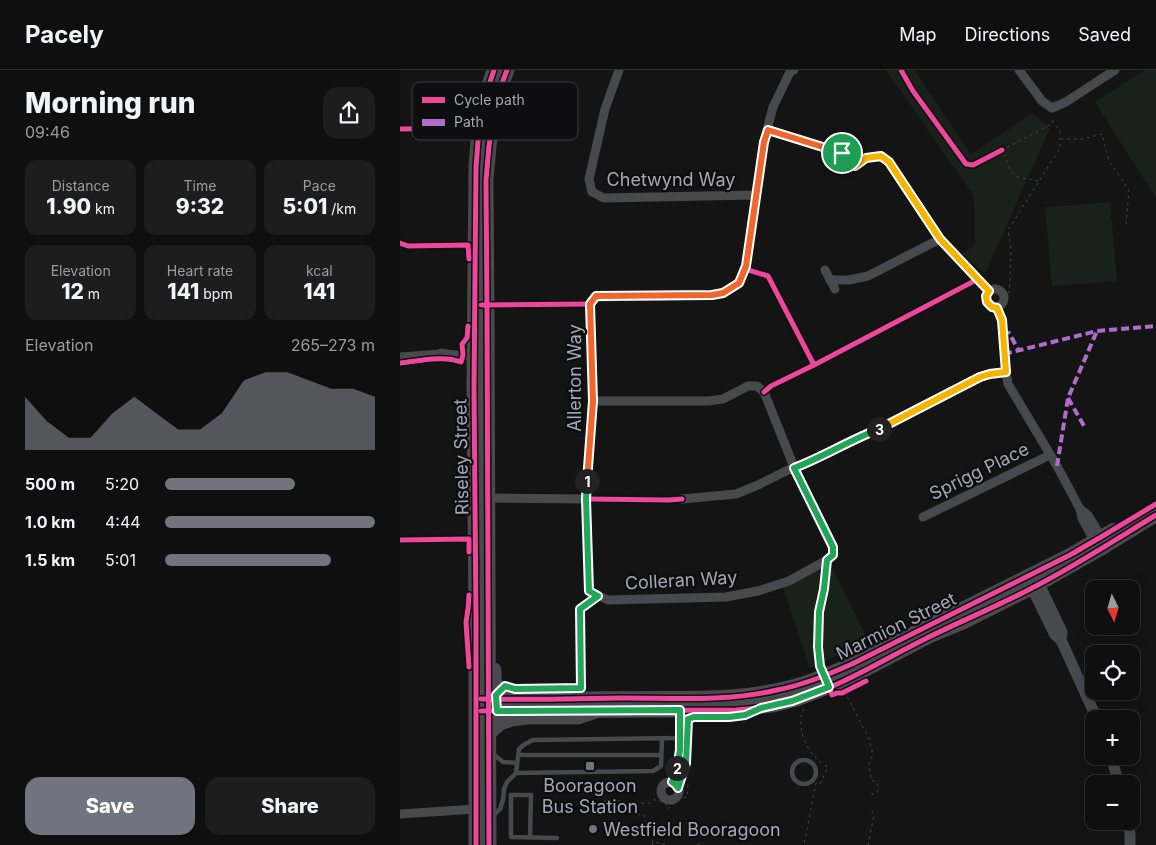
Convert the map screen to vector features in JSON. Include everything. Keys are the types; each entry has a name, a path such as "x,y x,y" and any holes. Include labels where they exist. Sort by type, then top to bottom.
{"highway":[{"name":"Riseley Street","path":"490,82 494,70"},
{"name":"Riseley Street","path":"503,82 508,70"},
{"name":"Riseley Street","path":"477,140 474,352 488,620 476,809 489,845"},
{"name":"Riseley Street","path":"476,845 482,824 488,750 488,734 482,705 481,498 487,371 486,180 489,140"},
{"path":"488,620 494,634 494,682 501,690 508,694 552,699"},
{"path":"488,734 500,723 512,719 527,717 578,717 596,711"}],"main road":[{"name":"Marmion Street","path":"1100,543 1156,504"},
{"name":"Marmion Street","path":"482,705 552,699 686,709 733,697 803,684 824,677 844,681 930,636 964,622 1033,580 1156,515"},
{"name":"Marmion Street","path":"482,705 596,711 736,710 761,708 792,701 824,677"}],"street":[{"name":"Chetwynd Way","path":"619,70 605,109 589,179 592,192 604,198 756,195"},
{"path":"1019,70 1042,101 1052,108 1066,102 1115,70"},
{"name":"Allerton Way","path":"589,591 586,499 593,401 590,304 596,296 712,295 723,293 739,283 746,266 764,142 773,107 791,71"},
{"path":"855,166 866,158 881,156 889,162 940,239 989,291"},
{"path":"830,280 849,280 868,276 940,239"},
{"path":"825,270 835,288"},
{"path":"998,289 1004,294 1003,304 997,308 992,307 987,302 986,296 989,291 998,289"},
{"path":"997,308 1002,320 1008,384 1050,454 1080,509 1082,518 1100,543"},
{"path":"474,352 481,344 482,318 487,309"},
{"path":"400,357 441,354 453,349 468,347 474,352 487,371"},
{"path":"878,429 980,377 1006,372"},
{"path":"593,401 708,401 723,399 748,386 757,386 764,392 794,468 833,547 833,555 827,560"},
{"name":"Sprigg Place","path":"923,517 1050,454"},
{"path":"682,499 736,494 794,468"},
{"path":"481,498 586,499"},
{"name":"Colleran Way","path":"589,591 608,600 726,597 758,591 789,581 827,560"},
{"path":"1033,580 1062,632 1061,640 1094,710"},
{"path":"686,709 686,763 675,785 680,738 686,709"},
{"path":"400,814 476,809"}],"lane":[{"path":"737,716 745,715 761,708"},
{"path":"482,824 500,808 504,788 516,773 519,749 532,740 680,738"},
{"path":"516,773 652,771 661,766 662,739"},
{"path":"488,750 503,762 517,763"},
{"path":"518,755 661,755"},
{"path":"808,760 815,766 814,779 804,785 797,783 792,774 793,767 799,761 808,760"},
{"path":"530,837 531,795 511,795 511,837 557,838"}],"path":[{"path":"1005,299 1009,293 1011,248 1008,230 1060,148 1060,130 1053,123 1052,108"},
{"path":"995,153 1053,123"},
{"path":"1060,139 1083,139 1102,134 1109,161 1129,190 1126,224"},
{"path":"1002,150 1011,171 1017,176 1038,181"},
{"path":"827,560 825,583 819,612 818,647 824,677 832,695 850,690"},
{"path":"842,693 848,698 869,738 872,750 872,757 869,763 871,780 877,782 878,786 877,792 871,794"},
{"path":"804,845 816,783 820,784 828,767 811,752 804,738 800,722 805,706"},
{"path":"543,780 543,786 636,787"},
{"path":"604,801 604,809 644,815 653,842 652,845"},
{"path":"868,845 874,815 870,808"},
{"path":"653,842 669,845"},
{"path":"698,845 703,845"}],"shaded area":[{"path":"886,70 914,70 971,154 1032,113 1050,128 985,274 962,254 975,244 974,196"},
{"path":"1145,70 1156,70 1156,198 1095,102"},
{"path":"1110,202 1117,281 1052,286 1045,207"},
{"path":"830,564 868,641 810,668 783,587"}],"marked path":[{"path":"1004,354 1097,331 1156,326"},
{"path":"1057,466 1068,398 1097,331"},
{"path":"1002,332 1009,333 1019,351"},
{"path":"1068,398 1084,426"}],"cycle path":[{"path":"490,82 494,70"},
{"path":"502,82 507,70"},
{"path":"901,70 913,91 966,164 973,165 1002,150"},
{"path":"400,129 412,129"},
{"path":"768,130 842,153 855,166"},
{"path":"476,845 474,388 476,167 478,140"},
{"path":"489,845 486,180 490,140"},
{"path":"400,243 408,246 468,245 469,259"},
{"path":"745,269 768,276 814,365"},
{"path":"764,392 771,386 978,279"},
{"path":"481,305 590,304"},
{"path":"400,363 439,359 461,362 463,355 462,344 467,338 468,326"},
{"path":"794,467 878,429"},
{"path":"586,499 682,499"},
{"path":"481,699 719,698 758,694 787,688 824,676 852,664 1070,555 1156,504"},
{"path":"481,711 736,710 792,701 828,688 929,637 1019,595 1079,562 1156,515"},
{"path":"400,540 469,539 469,552"},
{"path":"469,595 466,622 469,667"},
{"path":"497,706 497,695 505,686 515,689 581,688 580,609 598,596"},
{"path":"820,666 832,695 842,693 866,681"}],"place":[{"name":"Booragoon Bus Station","path":"590,766"},
{"name":"Westfield Booragoon","path":"593,829"}],"route":[{"path":"768,130 842,153 855,166 866,158 881,156 889,162 940,239 989,291 986,296 987,302 989,306 997,308 1002,320 1006,372 980,377 878,429 794,468 833,547 833,555 827,560 818,623 820,666 829,687 792,701 761,708 745,715 694,717 688,719 686,763 678,788 672,782 678,765 680,750 680,710 497,711 496,695 505,686 515,689 581,688 580,609 598,596 589,591 586,499 593,401 590,304 596,296 712,295 723,293 739,283 746,266 764,142 768,130"}]}
